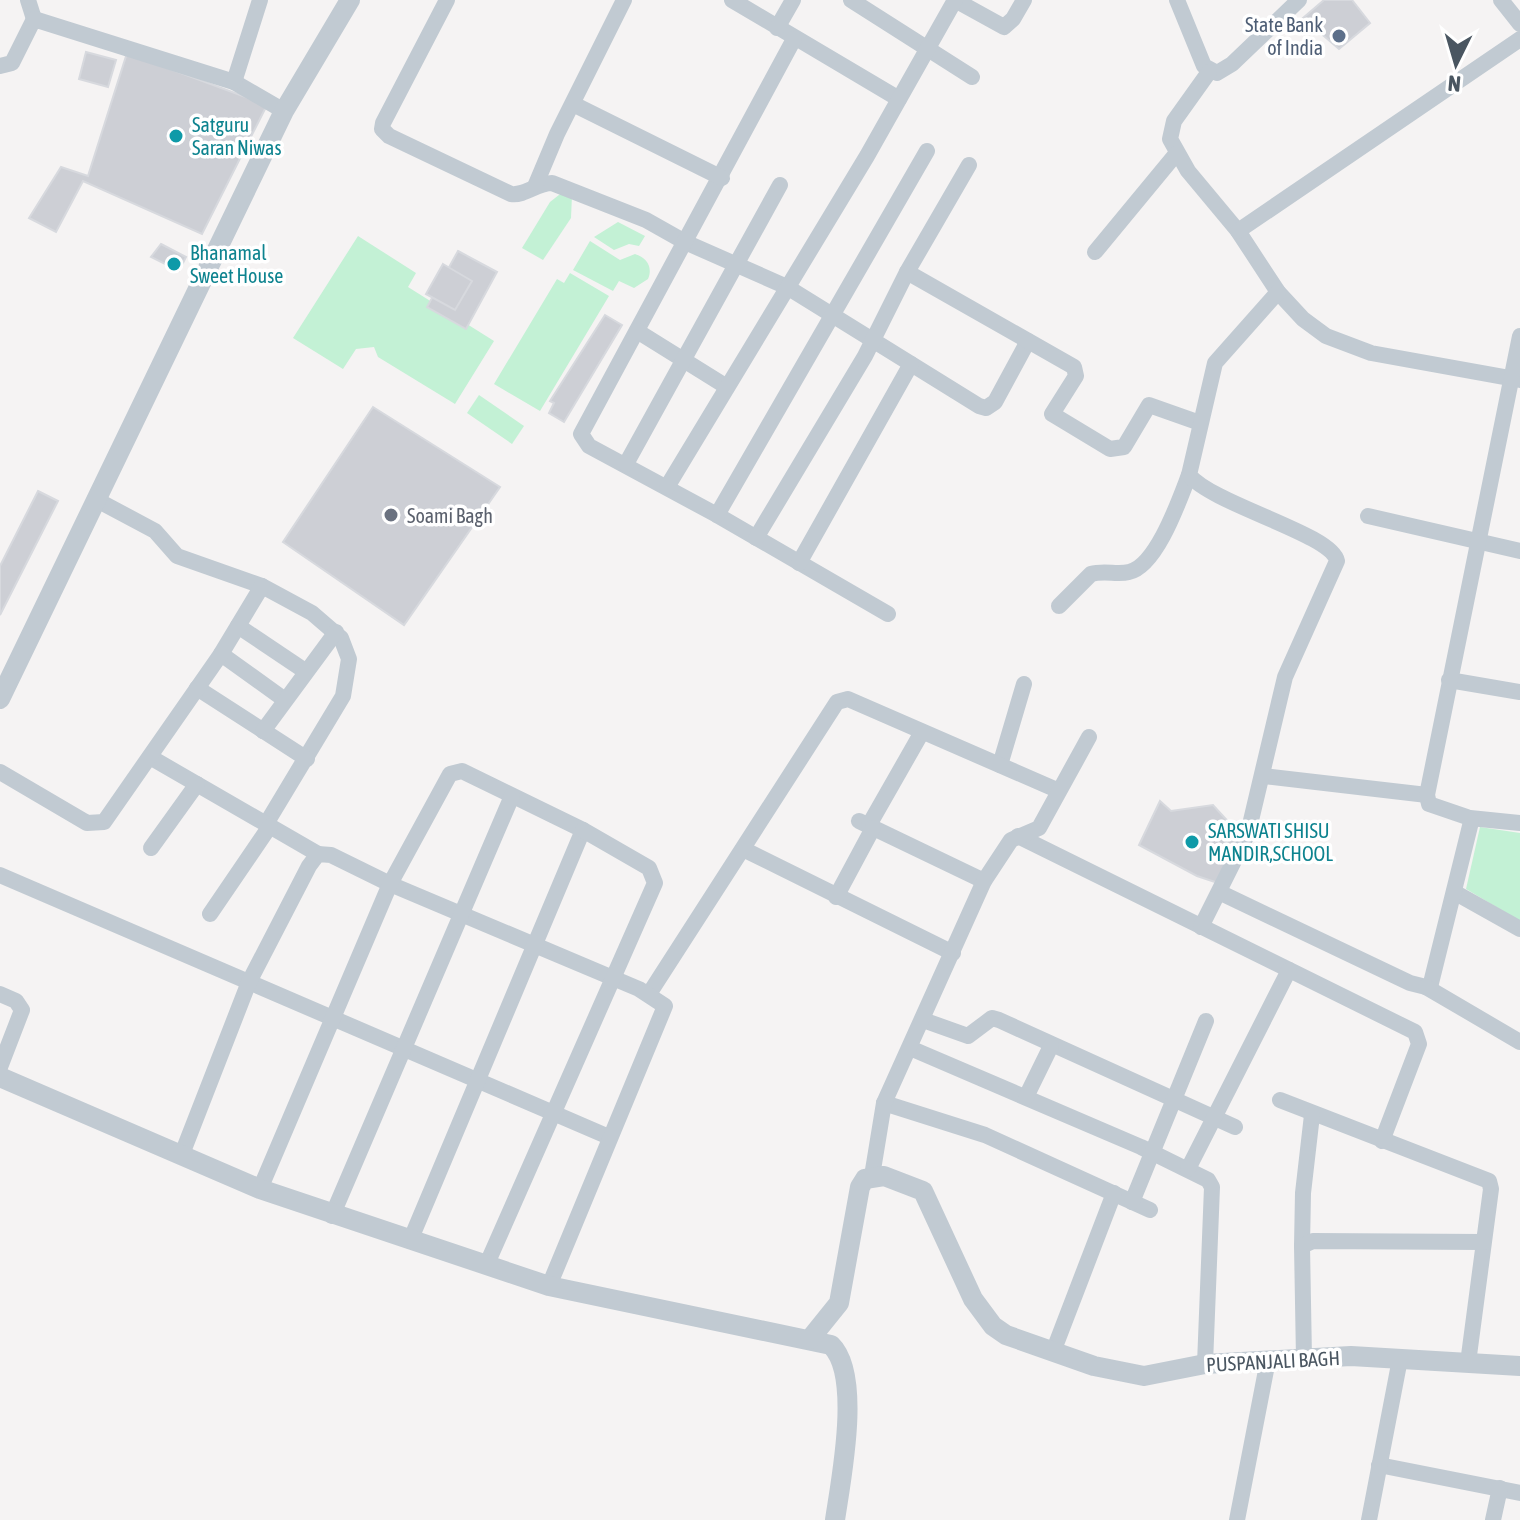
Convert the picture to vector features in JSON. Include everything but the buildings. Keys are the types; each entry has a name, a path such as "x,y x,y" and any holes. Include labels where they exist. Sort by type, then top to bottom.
{"street":[{"path":"0,66 12,63 34,19 28,0"},
{"path":"234,82 260,0"},
{"path":"0,699 284,111 350,0"},
{"path":"447,0 383,123 383,131 511,194 519,195 536,184 624,0"},
{"path":"732,0 899,99"},
{"path":"777,28 793,0"},
{"path":"851,0 972,77"},
{"path":"667,487 955,0 1004,27 1013,19 1024,0"},
{"path":"1177,0 1209,72"},
{"path":"1209,72 1217,73 1232,64 1299,0"},
{"path":"1501,0 1520,24"},
{"path":"34,19 234,82 284,111"},
{"path":"794,39 722,178 587,416 581,434 589,446 717,515 888,614"},
{"path":"1238,231 1520,39"},
{"path":"1209,72 1170,130 1176,154 1238,231 1278,292 1303,319 1344,345 1516,379"},
{"path":"573,104 722,178"},
{"path":"717,515 830,314 927,151"},
{"path":"1095,252 1176,154"},
{"path":"756,538 865,356 871,338 969,165"},
{"path":"536,184 563,185 646,220 685,242 787,287 986,408 995,402 1028,341"},
{"path":"626,464 780,185"},
{"path":"907,272 1076,370 1052,411 1054,416 1110,449 1124,447 1149,405 1200,423"},
{"path":"1059,606 1091,574 1128,573 1138,568 1164,534 1189,475 1215,363 1278,292"},
{"path":"637,331 727,387"},
{"path":"1520,336 1516,379 1477,542 1427,795 1433,806 1470,818 1520,823"},
{"path":"799,563 911,364"},
{"path":"1189,475 1262,518 1330,547 1336,557 1334,571 1285,677 1264,776 1248,833 1221,893 1201,927"},
{"path":"95,499 155,531 177,556 262,586 312,613 336,632 349,659 346,685 307,759 210,914"},
{"path":"1368,516 1520,551"},
{"path":"0,772 87,823 96,824 113,813 221,654 262,586"},
{"path":"238,626 305,671"},
{"path":"263,731 336,632"},
{"path":"221,654 285,700"},
{"path":"1449,680 1520,692"},
{"path":"1000,765 1024,684"},
{"path":"197,688 307,759"},
{"path":"649,994 837,702 848,699 1057,790"},
{"path":"836,897 867,824 922,732"},
{"path":"810,1339 839,1303 860,1187 872,1176 884,1103 984,881 1005,847 1018,836 1039,828 1057,790 1089,737"},
{"path":"150,757 318,854 331,855 390,884 663,1002 665,1009 549,1286"},
{"path":"260,1189 390,884 453,771 462,771 583,830 649,868 655,883 486,1266"},
{"path":"1264,776 1427,795"},
{"path":"151,848 197,784"},
{"path":"332,1216 512,796"},
{"path":"1426,987 1434,976 1470,818"},
{"path":"867,824 984,881"},
{"path":"410,1241 583,830"},
{"path":"1018,836 1418,1035 1419,1044 1382,1141"},
{"path":"743,849 953,953"},
{"path":"182,1154 249,982 318,854"},
{"path":"0,875 334,1016 609,1137"},
{"path":"1454,892 1520,929"},
{"path":"1221,893 1426,987 1520,1042"},
{"path":"1188,1169 1289,970"},
{"path":"0,994 16,1001 22,1010 0,1067"},
{"path":"923,1020 968,1036 996,1019 1235,1127"},
{"path":"1132,1202 1206,1021"},
{"path":"1026,1097 1051,1046"},
{"path":"910,1048 1152,1152 1208,1180 1212,1187 1205,1364"},
{"path":"0,1077 260,1189 486,1266 549,1286 831,1345 837,1351 847,1381 835,1520"},
{"path":"1280,1100 1312,1115 1489,1181 1491,1189 1468,1363"},
{"path":"884,1103 985,1135 1150,1210"},
{"path":"1304,1358 1303,1193 1312,1115"},
{"name":"PUSPANJALI BAGH","path":"872,1176 893,1178 923,1191 983,1316 1006,1335 1094,1366 1144,1376 1205,1364 1304,1358 1400,1359 1520,1366"},
{"path":"1053,1352 1114,1193"},
{"path":"1302,1246 1313,1241 1483,1242"},
{"path":"1369,1520 1400,1359"},
{"path":"1237,1520 1268,1360"},
{"path":"1379,1465 1520,1493"},
{"path":"1493,1520 1500,1488"}],"green space":[{"path":"564,191 572,195 571,218 543,260 522,248 550,202"},
{"path":"618,222 645,236 639,246 629,244 614,250 594,237"},
{"path":"358,236 416,273 408,287 494,341 455,404 378,357 374,347 356,349 343,369 293,338"},
{"path":"590,241 620,260 635,254 643,258 649,267 648,279 634,288 619,281 613,291 573,270"},
{"path":"570,273 609,296 540,411 494,384 557,279 564,283"},
{"path":"479,395 524,426 512,444 467,413"},
{"path":"1480,827 1520,833 1520,921 1466,889"}],"place":[{"name":"State Bank of India","path":"1339,36"},
{"name":"Satguru Saran Niwas","path":"176,136"},
{"name":"Bhanamal Sweet House","path":"174,264"},
{"name":"Soami Bagh","path":"391,515"},
{"name":"SARSWATI SHISU MANDIR,SCHOOL","path":"1192,842"}]}
